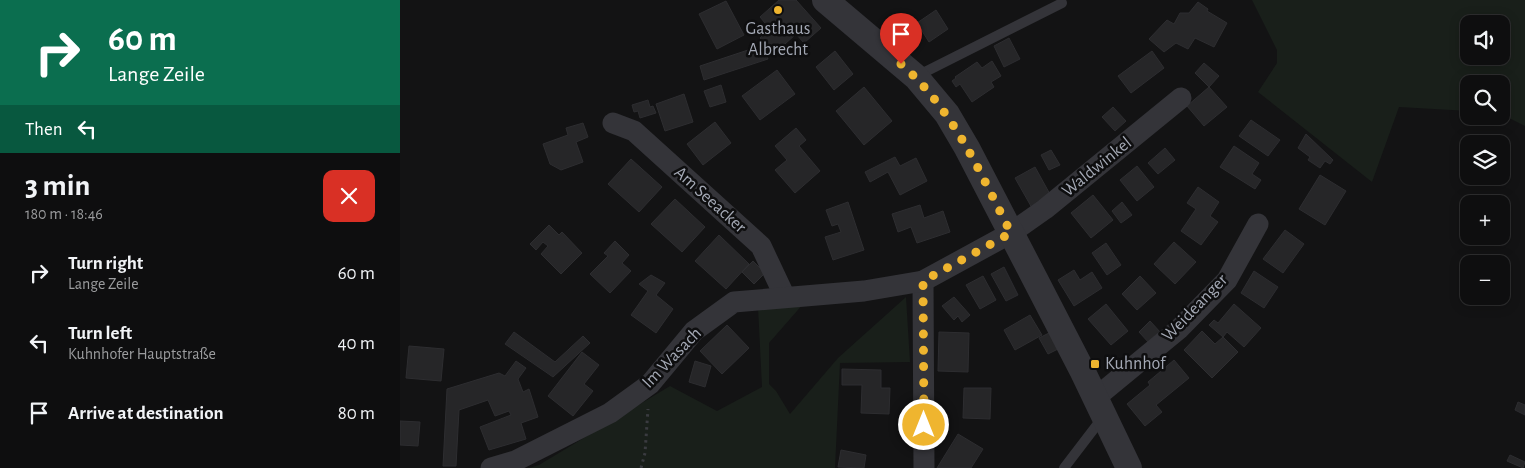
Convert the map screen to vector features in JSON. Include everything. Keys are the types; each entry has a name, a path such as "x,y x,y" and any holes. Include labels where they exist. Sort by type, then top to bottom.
{"street":[{"path":"828,1 916,77 947,114 967,148 1082,370 1129,468"},
{"name":"Waldwinkel","path":"923,281 1011,233 1053,203 1182,98"},
{"name":"Am Seeacker","path":"613,123 634,131 761,246 785,297"},
{"name":"Weideanger","path":"1099,408 1227,280 1258,224"},
{"path":"923,281 924,468"},
{"name":"Im Wasach","path":"491,468 515,461 610,413 650,384 694,331 734,302 864,291 923,281"}],"lane":[{"path":"916,77 1062,3"},
{"path":"1064,468 1099,408"}],"path":[{"path":"641,468 645,453 650,384"}],"shaded area":[{"path":"1252,0 1525,0 1525,126 1510,118 1510,75 1460,75 1460,110 1399,107 1372,182 1258,92 1277,63 1277,50"},
{"path":"906,297 910,362 840,363 835,468 529,468 539,465 670,386 717,411 762,387 758,307 804,303 769,343 769,384 776,391 790,414 838,358"}],"building":[{"path":"779,0 796,0 821,28 804,43 796,34 774,54 760,38 770,29 760,17"},
{"path":"726,1 744,35 717,49 699,14"},
{"path":"1198,2 1208,9 1207,11 1227,23 1214,47 1195,38 1188,49 1176,43 1164,52 1149,39 1167,20 1174,24 1180,13 1189,13"},
{"path":"936,10 948,29 929,42 917,23"},
{"path":"1009,38 1020,59 1004,67 994,46"},
{"path":"763,45 768,59 704,80 700,66"},
{"path":"835,51 853,74 834,90 816,67"},
{"path":"1152,51 1164,68 1131,93 1118,76"},
{"path":"992,61 1001,76 991,82 994,87 972,102 960,84 956,87 952,81 977,62 982,68"},
{"path":"1204,63 1219,76 1209,87 1195,73"},
{"path":"777,70 795,94 760,120 742,96"},
{"path":"721,85 726,102 710,107 704,91"},
{"path":"864,87 892,121 864,145 836,111"},
{"path":"1209,87 1227,107 1204,126 1187,106"},
{"path":"684,94 693,122 665,131 656,104"},
{"path":"648,100 650,107 653,106 656,113 640,118 638,111 634,112 632,105"},
{"path":"1113,107 1126,121 1115,131 1102,117"},
{"path":"1251,120 1280,140 1268,156 1239,136"},
{"path":"715,122 731,143 703,165 687,144"},
{"path":"583,123 588,137 576,142 583,162 561,170 550,164 543,144 568,135 566,128"},
{"path":"796,128 806,140 799,146 820,171 795,193 775,170 787,160 775,146"},
{"path":"1306,134 1333,160 1330,164 1325,161 1320,168 1308,160 1310,157 1298,148"},
{"path":"1234,146 1259,163 1252,174 1261,180 1255,189 1220,167"},
{"path":"1165,148 1175,160 1158,174 1148,163"},
{"path":"1051,150 1060,165 1049,170 1041,155"},
{"path":"895,157 900,166 916,158 927,181 900,195 888,172 870,182 865,172"},
{"path":"631,159 662,187 639,212 608,184"},
{"path":"1137,166 1154,187 1137,201 1120,180"},
{"path":"1035,167 1051,196 1032,208 1015,178"},
{"path":"1320,175 1346,191 1325,225 1299,209"},
{"path":"1198,187 1219,202 1210,216 1218,222 1201,245 1181,231 1196,209 1187,203"},
{"path":"1093,195 1113,220 1091,238 1071,213"},
{"path":"675,199 705,227 682,252 651,224"},
{"path":"848,202 864,250 833,260 825,237 841,232 838,224 832,226 826,210"},
{"path":"1122,202 1132,215 1121,223 1112,211"},
{"path":"920,205 924,218 943,211 950,232 917,243 911,227 898,232 892,214"},
{"path":"549,225 559,235 562,232 582,253 561,274 541,254 548,246 543,242 536,250 530,244"},
{"path":"1285,230 1304,244 1283,273 1263,259"},
{"path":"719,235 749,264 726,289 695,261"},
{"path":"615,241 629,255 622,263 631,271 610,293 590,274 608,256 604,253"},
{"path":"1174,242 1196,262 1175,284 1154,264"},
{"path":"1106,243 1121,265 1107,275 1092,253"},
{"path":"753,261 765,273 754,284 742,272"},
{"path":"1004,267 1018,295 1006,301 991,274"},
{"path":"1074,270 1080,280 1092,272 1102,288 1074,306 1058,280"},
{"path":"1254,271 1278,287 1264,308 1241,293"},
{"path":"651,275 665,283 656,295 673,309 656,333 631,315 648,291 639,284"},
{"path":"983,276 996,300 980,309 966,285"},
{"path":"1140,276 1156,293 1137,310 1122,294"},
{"path":"954,297 970,315 962,322 958,316 954,320 942,306"},
{"path":"1106,304 1128,331 1111,345 1088,319"},
{"path":"1234,304 1261,328 1244,347 1227,332 1223,337 1209,325 1214,320 1218,323"},
{"path":"1030,315 1042,335 1015,350 1004,330"},
{"path":"1150,321 1161,333 1150,344 1139,332"},
{"path":"727,325 749,348 722,374 700,351"},
{"path":"1202,331 1215,344 1223,337 1238,352 1212,378 1184,350"},
{"path":"514,332 555,362 583,336 590,343 553,377 505,344"},
{"path":"939,332 969,333 968,372 938,371"},
{"path":"1051,332 1060,348 1048,354 1039,338"},
{"path":"409,346 444,349 441,381 406,378"},
{"path":"582,352 599,365 584,384 593,391 573,416 548,396"},
{"path":"1174,360 1189,378 1156,405 1162,412 1145,426 1127,404 1150,385 1148,382"},
{"path":"516,361 526,368 518,379 523,392 529,389 538,417 521,423 526,439 489,450 480,427 511,415 509,411 495,416 488,400 459,410 456,466 443,466 447,389 499,373 505,376"},
{"path":"695,361 711,366 705,387 689,382"},
{"path":"842,369 881,370 881,388 890,388 889,414 861,413 862,385 842,385"},
{"path":"964,388 991,388 990,419 963,418"},
{"path":"1518,402 1525,405 1525,415 1515,410"},
{"path":"400,421 420,422 418,446 400,445"},
{"path":"958,434 983,449 971,468 937,468"},
{"path":"841,450 866,455 864,468 838,467"},
{"path":"1510,455 1525,462 1523,468 1507,461"}],"place":[{"name":"Gasthaus Albrecht","path":"778,10"},
{"name":"Kuhnhof","path":"1095,364"}],"route":[{"path":"901,64 916,77 947,114 967,148 1011,233 923,281 924,425"}]}
